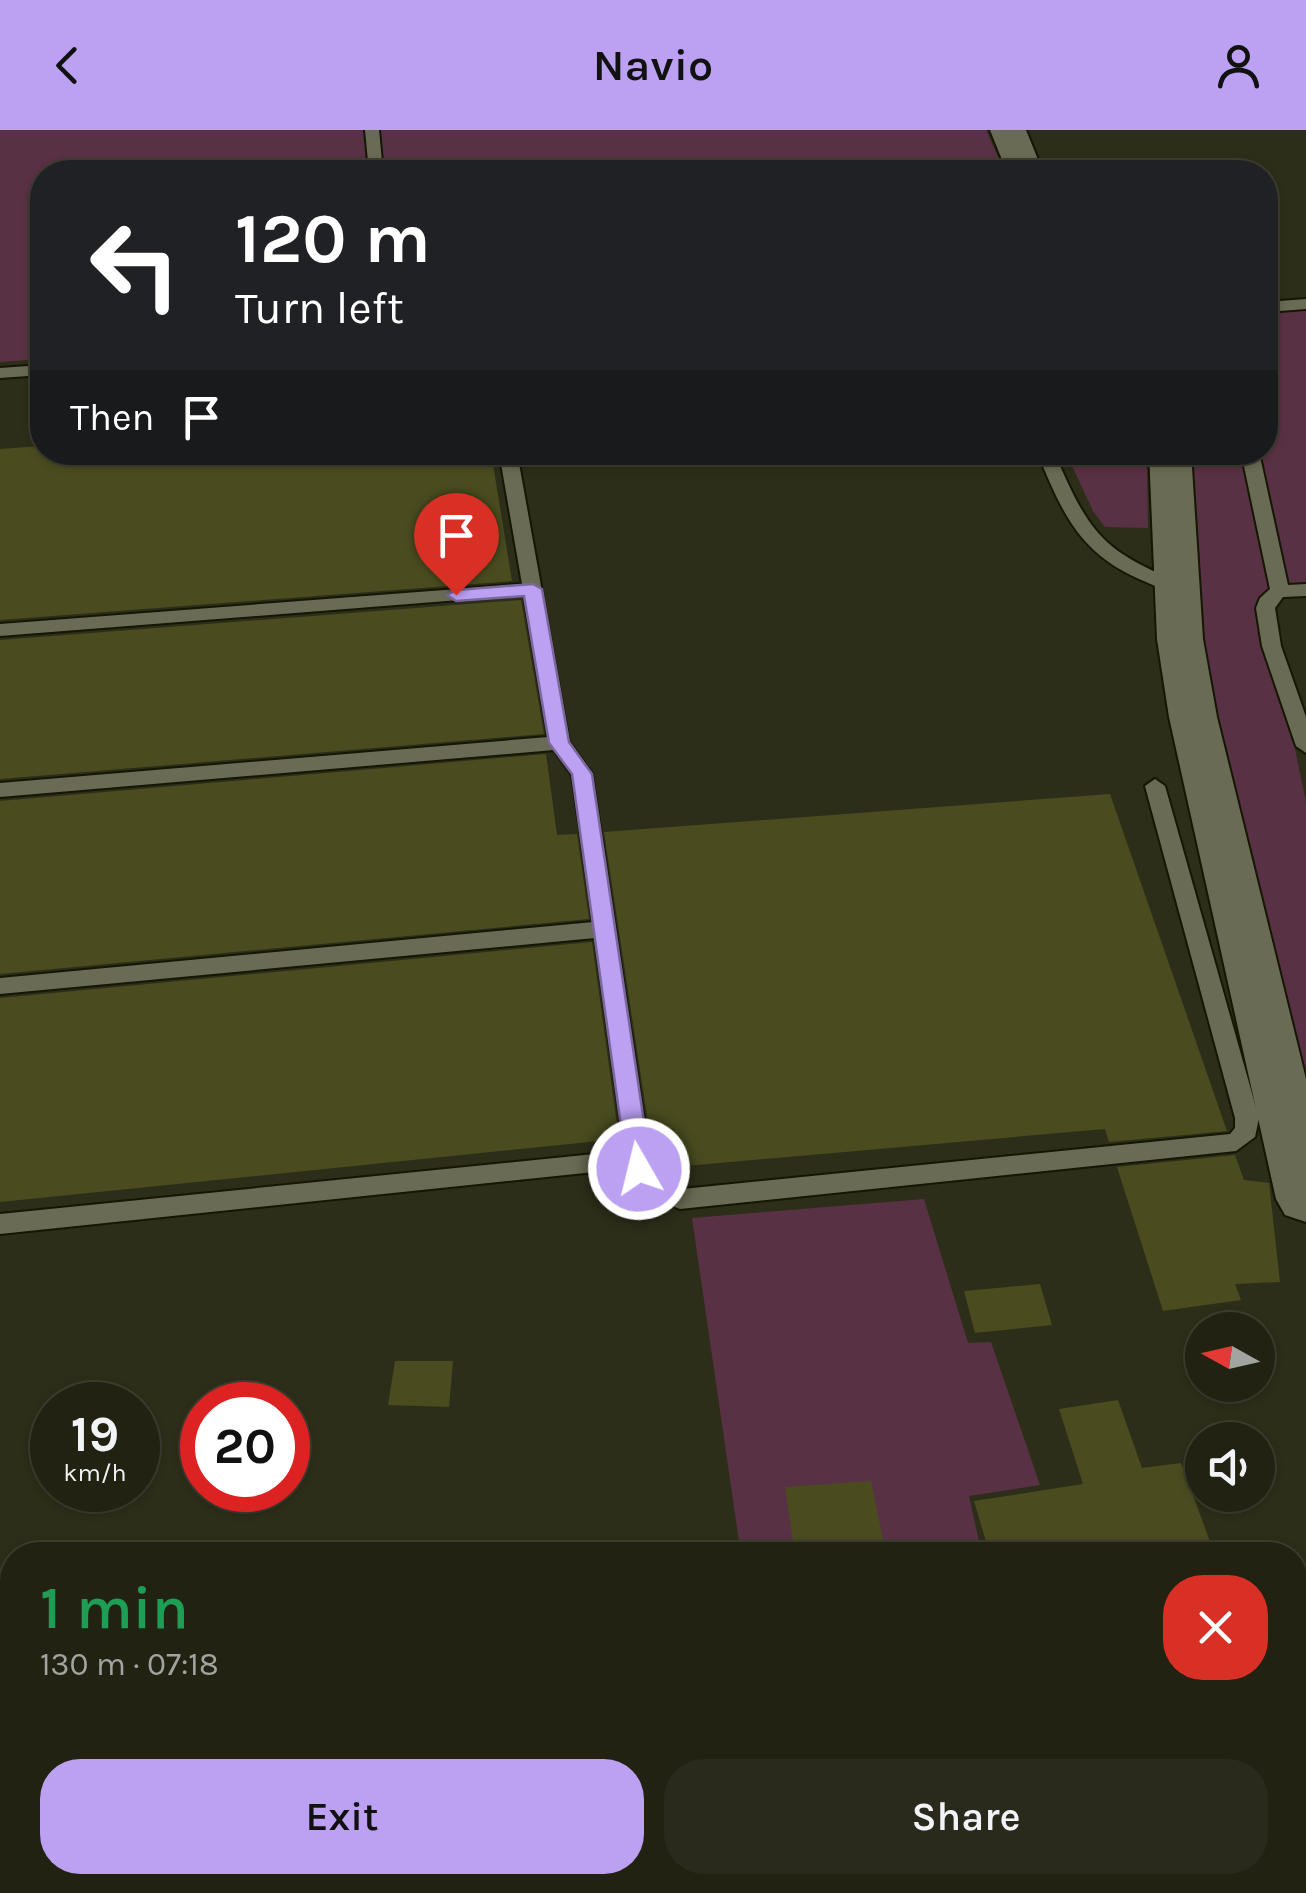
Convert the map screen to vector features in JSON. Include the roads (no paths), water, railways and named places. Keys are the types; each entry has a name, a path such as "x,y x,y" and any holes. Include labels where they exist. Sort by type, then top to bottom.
{"street":[{"path":"1008,130 1020,160"},
{"path":"1171,465 1180,640 1201,754 1292,1124 1306,1199"}],"lane":[{"path":"372,130 375,160"},
{"path":"1278,306 1306,304"},
{"path":"0,373 30,371"},
{"path":"510,465 560,743 582,774 639,1169"},
{"path":"1051,465 1078,527 1094,546 1114,561 1177,588"},
{"path":"1253,465 1280,592"},
{"path":"0,630 533,589"},
{"path":"1306,590 1280,592 1265,602 1264,618 1272,636 1279,676 1306,746"},
{"path":"0,790 560,743"},
{"path":"0,1224 614,1161 639,1169 665,1194 680,1199 1242,1140 1247,1131 1246,1118 1155,786"},
{"path":"0,986 604,929"}]}
